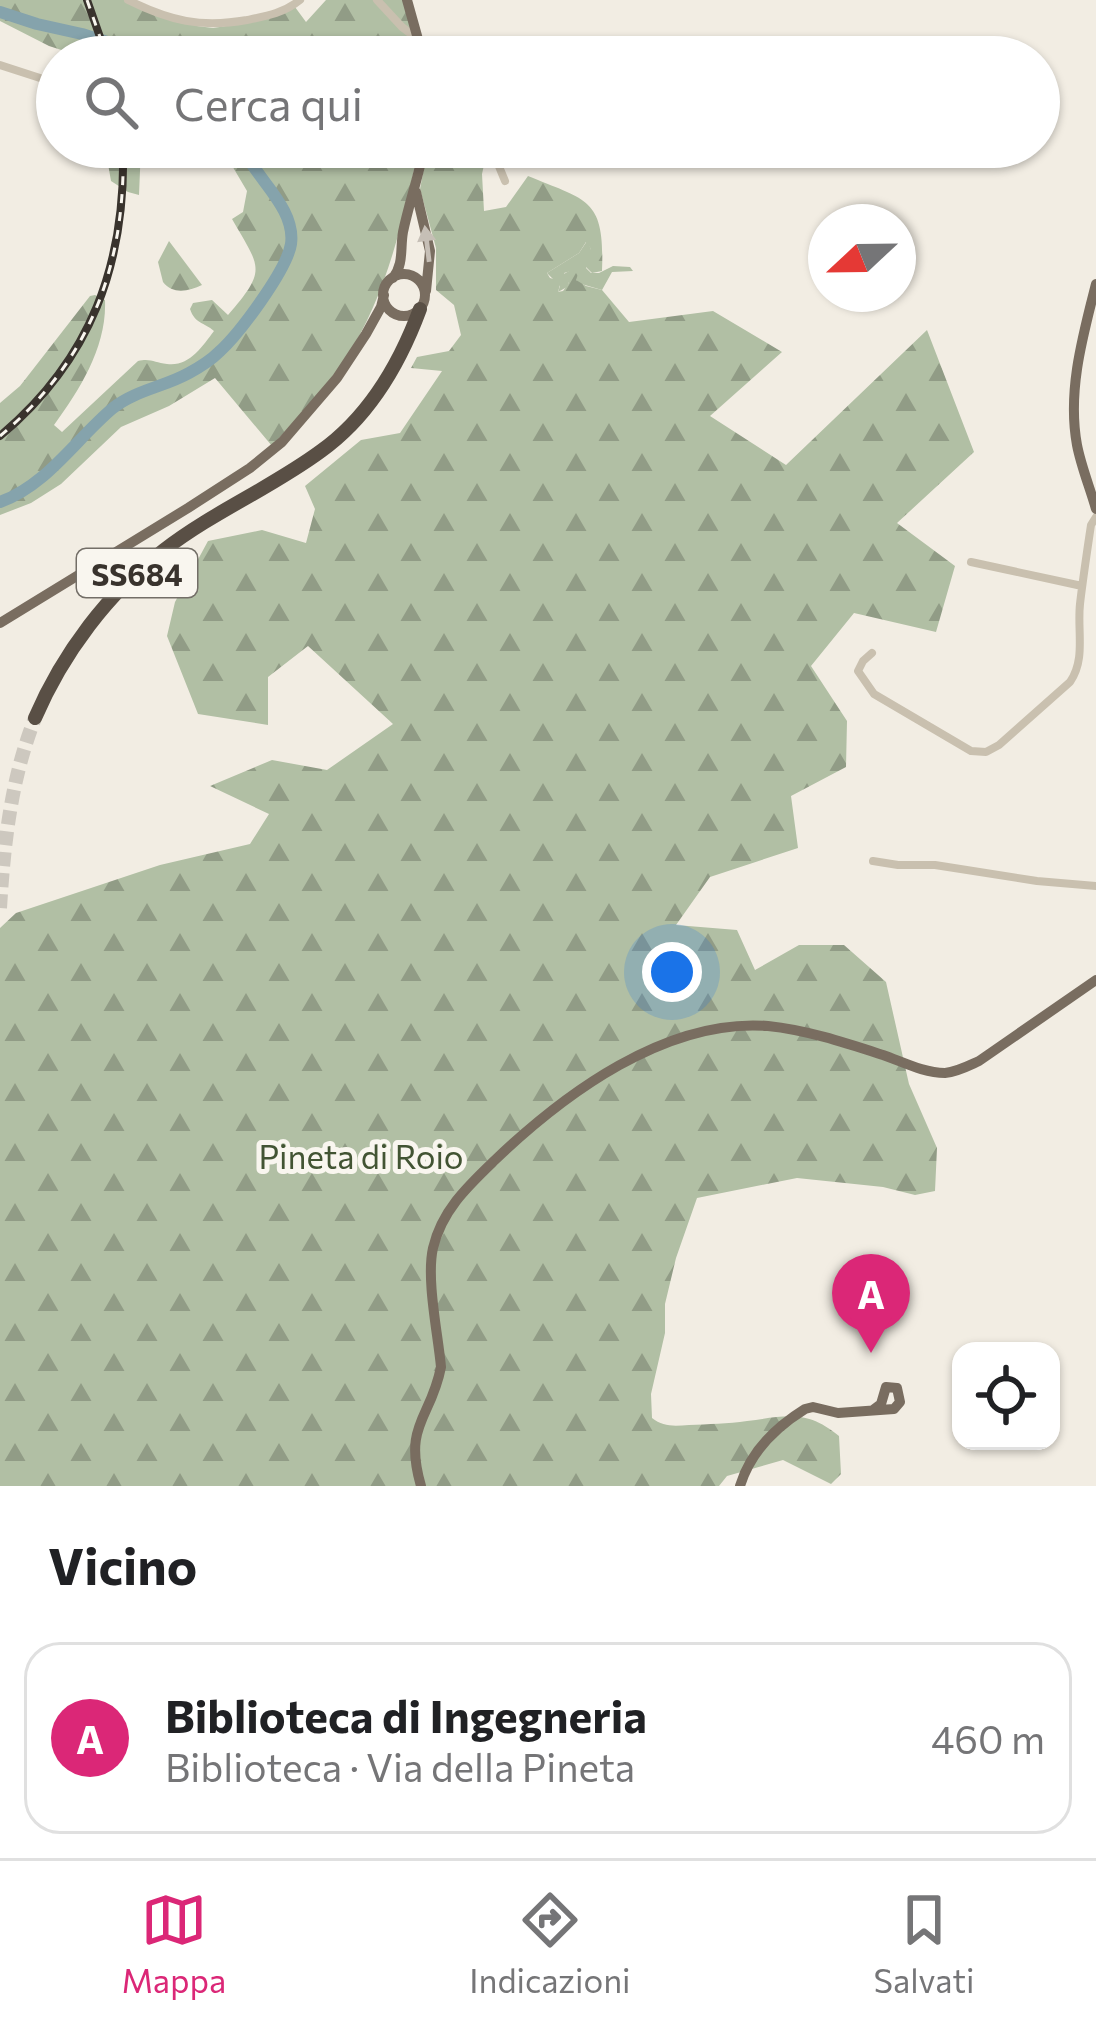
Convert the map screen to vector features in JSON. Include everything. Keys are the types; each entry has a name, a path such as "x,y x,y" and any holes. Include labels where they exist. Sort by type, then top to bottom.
{"highway":[{"name":"SS684","path":"35,718 78,642 130,579 192,530 321,452 358,417 388,379 422,304"},
{"name":"SS684","path":"388,379 406,335 406,324 397,314"}],"main road":[{"path":"407,0 419,36"},
{"path":"0,623 188,508 266,456 294,430 381,308 386,285 400,266 403,233 420,168"},
{"path":"370,327 383,315 411,315 422,304 430,251 416,189"},
{"path":"393,278 404,274 416,278 424,288 422,304"},
{"path":"1096,284 1079,350 1074,407 1077,445 1096,513"},
{"path":"384,295 386,305 397,314"},
{"path":"422,1486 415,1462 416,1432 441,1367 430,1267 437,1237 460,1194 562,1101 647,1052 689,1036 739,1026 794,1030 929,1071 958,1071 1096,980"},
{"path":"740,1486 760,1448 800,1411 811,1407 838,1413 886,1404"}],"street":[{"path":"128,0 172,18 208,25 272,15 300,0"},
{"path":"377,0 412,36"},
{"path":"0,65 36,77"},
{"path":"500,168 505,181"},
{"path":"872,653 858,671 869,690 963,747 986,752 999,745 1074,677 1080,656 1082,586 1096,513"},
{"path":"971,562 1082,586"},
{"path":"873,861 1096,886"}],"green space":[{"path":"0,0 124,0 213,28 252,22 295,7 306,22 326,0 403,0 413,36 36,39 0,21"},
{"path":"109,168 140,168 139,195 111,181"},
{"path":"233,168 414,168 383,284 345,360 272,446 215,378 121,427 61,484 0,515 0,403 20,386 90,296 105,300 102,334 82,382 54,425 62,432 138,361 175,364 194,355 214,331 194,318 193,303 212,300 228,315 254,277 254,259 232,219 243,212 247,191"},
{"name":"Pineta di Roio","path":"424,168 483,168 484,211 506,207 528,176 579,198 596,215 602,271 592,273 586,267 584,256 591,249 586,242 579,253 547,273 561,281 558,292 569,283 562,275 578,266 576,280 602,290 629,322 713,311 782,352 710,416 786,465 927,330 974,452 897,523 955,566 936,632 854,613 811,666 847,721 846,767 791,796 798,848 710,877 676,925 737,930 755,970 799,945 844,945 886,982 909,1084 937,1148 935,1191 915,1195 797,1178 697,1198 665,1304 665,1333 651,1394 652,1418 674,1426 806,1418 839,1436 841,1474 831,1484 783,1460 727,1476 719,1486 0,1486 0,928 16,913 160,865 250,844 269,814 210,786 272,760 327,770 393,724 308,646 268,677 268,725 198,714 167,636 175,602 208,541 262,530 306,543 315,509 305,486 361,440 400,433 442,371 411,368 417,357 449,351 461,335 454,305 436,290 436,248 420,189"},
{"path":"169,241 202,285 176,290 163,282 158,262"},
{"path":"587,241 591,249 586,268 591,273 613,266 633,271 612,272 602,290 578,283 571,271 564,273 567,287 558,292 560,286 547,273 579,253"}],"waterway":[{"path":"0,12 88,36"},
{"path":"0,502 32,485 122,402 208,361 261,301 288,255 291,231 281,206 254,168"}],"tunnel":[{"path":"0,908 10,812 35,718"}],"railway":[{"path":"87,0 100,36"},
{"path":"0,436 58,375 97,307 118,231 123,168"}],"place":[{"name":"Biblioteca di Ingegneria","path":"871,1353"}]}
